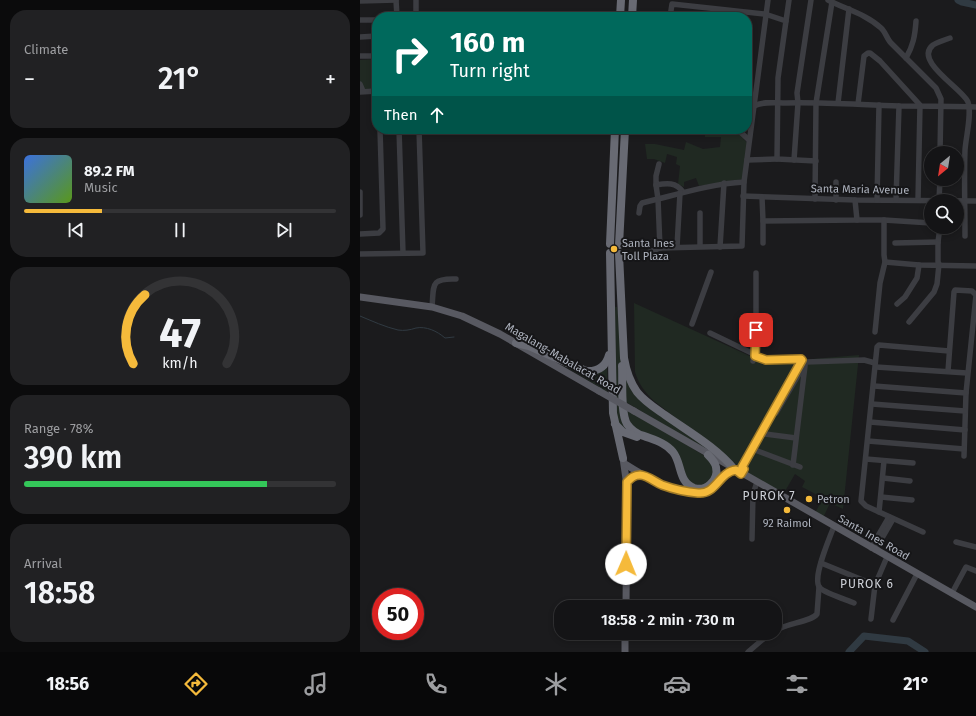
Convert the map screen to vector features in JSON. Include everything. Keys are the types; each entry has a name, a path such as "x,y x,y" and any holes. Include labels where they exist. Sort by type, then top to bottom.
{"highway":[{"path":"620,12 621,0"},
{"path":"632,12 633,0"},
{"path":"610,244 614,134"},
{"path":"619,245 626,134"},
{"path":"610,254 612,406 614,422 624,461"},
{"path":"620,254 624,415 629,427 636,433 664,444 672,450 677,459 684,480 693,487 705,488 715,479 715,462 708,455"},
{"path":"623,341 627,372 641,396 711,448 739,471"},
{"path":"516,343 529,346 578,368 590,371 598,370 603,367 608,360 611,350"},
{"path":"614,422 623,432 660,447 668,452 674,463 680,482 693,492"}],"main road":[{"name":"Magalang-Mabalacat Road","path":"360,297 432,307 462,316 516,343 708,455 739,471"},
{"path":"624,461 642,475 664,486 700,493 708,492 726,474 739,471"},
{"path":"624,461 627,482 626,600"},
{"path":"624,461 658,479 679,486"},
{"name":"Santa Ines Road","path":"739,471 917,574 975,604"},
{"path":"627,482 635,475 642,475"},
{"path":"625,640 625,652"}],"street":[{"path":"360,1 396,0 397,12"},
{"path":"416,0 416,12"},
{"path":"752,120 768,0"},
{"path":"777,159 778,78 789,0"},
{"path":"794,160 798,103 797,93 811,0"},
{"path":"815,199 816,102 830,1 868,19 883,29 887,39 936,88 941,99 940,146"},
{"path":"671,12 673,2 750,12"},
{"path":"838,103 849,9"},
{"path":"752,12 765,14 786,21"},
{"path":"360,20 372,20"},
{"path":"906,58 912,48 915,36 916,21"},
{"path":"360,37 372,36"},
{"path":"950,38 930,47 928,53 929,58 942,77 965,96 969,106 965,150 965,236"},
{"path":"858,104 864,56 870,53 880,61 920,106 918,200"},
{"path":"360,56 372,56"},
{"path":"360,84 361,92 372,91"},
{"path":"755,96 761,102"},
{"path":"754,106 761,102 816,102 899,106 940,105 976,107"},
{"path":"877,200 879,105"},
{"path":"896,200 899,106"},
{"path":"360,234 379,234 383,229 380,134"},
{"path":"399,134 403,254"},
{"path":"360,254 423,253 419,134"},
{"path":"743,134 749,140"},
{"path":"647,253 660,248 742,246 743,196 750,134"},
{"path":"747,160 777,159 816,161"},
{"path":"659,164 656,176 656,185 660,248"},
{"path":"639,213 641,204 682,192 724,183 744,182"},
{"path":"836,182 836,200"},
{"path":"656,185 669,183 675,184 682,192 677,247"},
{"path":"720,247 724,183"},
{"path":"360,192 360,215"},
{"name":"Santa Maria Avenue","path":"743,196 836,200 924,200"},
{"path":"762,197 764,221 763,243"},
{"path":"855,200 857,220"},
{"name":"Santa Maria Avenue","path":"966,201 976,201"},
{"path":"700,213 700,246"},
{"path":"764,221 884,220 924,223"},
{"path":"875,332 880,283 885,262 884,220"},
{"path":"909,322 934,292 938,284 939,234"},
{"path":"895,243 938,242"},
{"path":"885,262 919,265 939,264 976,266"},
{"path":"897,304 905,297 917,278 919,265"},
{"path":"692,324 710,272"},
{"path":"754,358 756,273"},
{"path":"432,307 433,291 436,282 441,279 456,279"},
{"path":"948,371 954,292 955,290 972,291 976,295 967,373 964,456"},
{"path":"710,333 754,358 766,360 802,360 739,471"},
{"path":"923,532 866,506 861,501 877,347 879,345 949,351"},
{"path":"806,362 864,360 876,365 967,373"},
{"path":"739,471 765,434 806,362"},
{"path":"793,464 806,362"},
{"path":"874,386 966,393"},
{"path":"872,404 965,411"},
{"path":"870,422 965,430"},
{"path":"765,434 796,438"},
{"path":"868,441 964,448"},
{"path":"755,450 800,467"},
{"path":"866,459 913,463"},
{"path":"879,512 884,460"},
{"path":"883,478 910,481"},
{"path":"752,538 753,494 757,482"},
{"path":"881,497 912,500"},
{"path":"873,549 891,518"},
{"path":"782,627 788,624 808,620 816,616 819,587 818,575 834,526"},
{"path":"956,542 976,547"},
{"path":"871,619 875,585 887,557"},
{"path":"821,563 875,585"},
{"path":"952,593 966,567 976,571"},
{"path":"893,620 917,574"},
{"path":"819,587 824,591 854,603"},
{"path":"748,652 762,640"}],"shaded area":[{"path":"372,59 372,89 362,90 360,84 360,60"},
{"path":"705,134 740,135 749,145 743,179 699,186 696,178 684,182 684,187 678,184 680,166 676,164 677,157 667,154 665,163 654,159 647,159 645,144 655,144 684,150 686,142 703,149 720,147 721,137 705,137"},
{"path":"634,303 765,363 859,355 843,509 830,503 823,518 815,513 823,498 802,487 805,481 795,474 784,493 746,472 654,401 638,381 635,372"},
{"path":"615,307 617,307 620,325 624,426 630,434 616,420"},
{"path":"559,363 574,368 607,368 608,392"},
{"path":"625,369 632,386 720,456 684,437 626,402"},
{"path":"626,408 708,458 714,464 713,479 701,487 689,482 679,457 632,427"}],"waterway":[{"path":"958,0 976,5"},
{"path":"360,316 383,326 398,330 427,328 435,331 445,338 454,337"},
{"path":"849,652 864,636 908,641 925,652"}],"place":[{"name":"Santa Ines Toll Plaza","path":"614,249"},
{"name":"Petron","path":"809,499"},
{"name":"92 Raimol","path":"787,510"}],"district":[{"name":"PUROK 7","path":"769,496"},
{"name":"PUROK 6","path":"867,584"}],"route":[{"path":"626,564 627,482 633,476 642,475 652,481 678,490 704,493 711,490 727,472 736,470 741,474 744,469 742,467 802,360 766,360 755,356 756,330"}]}
